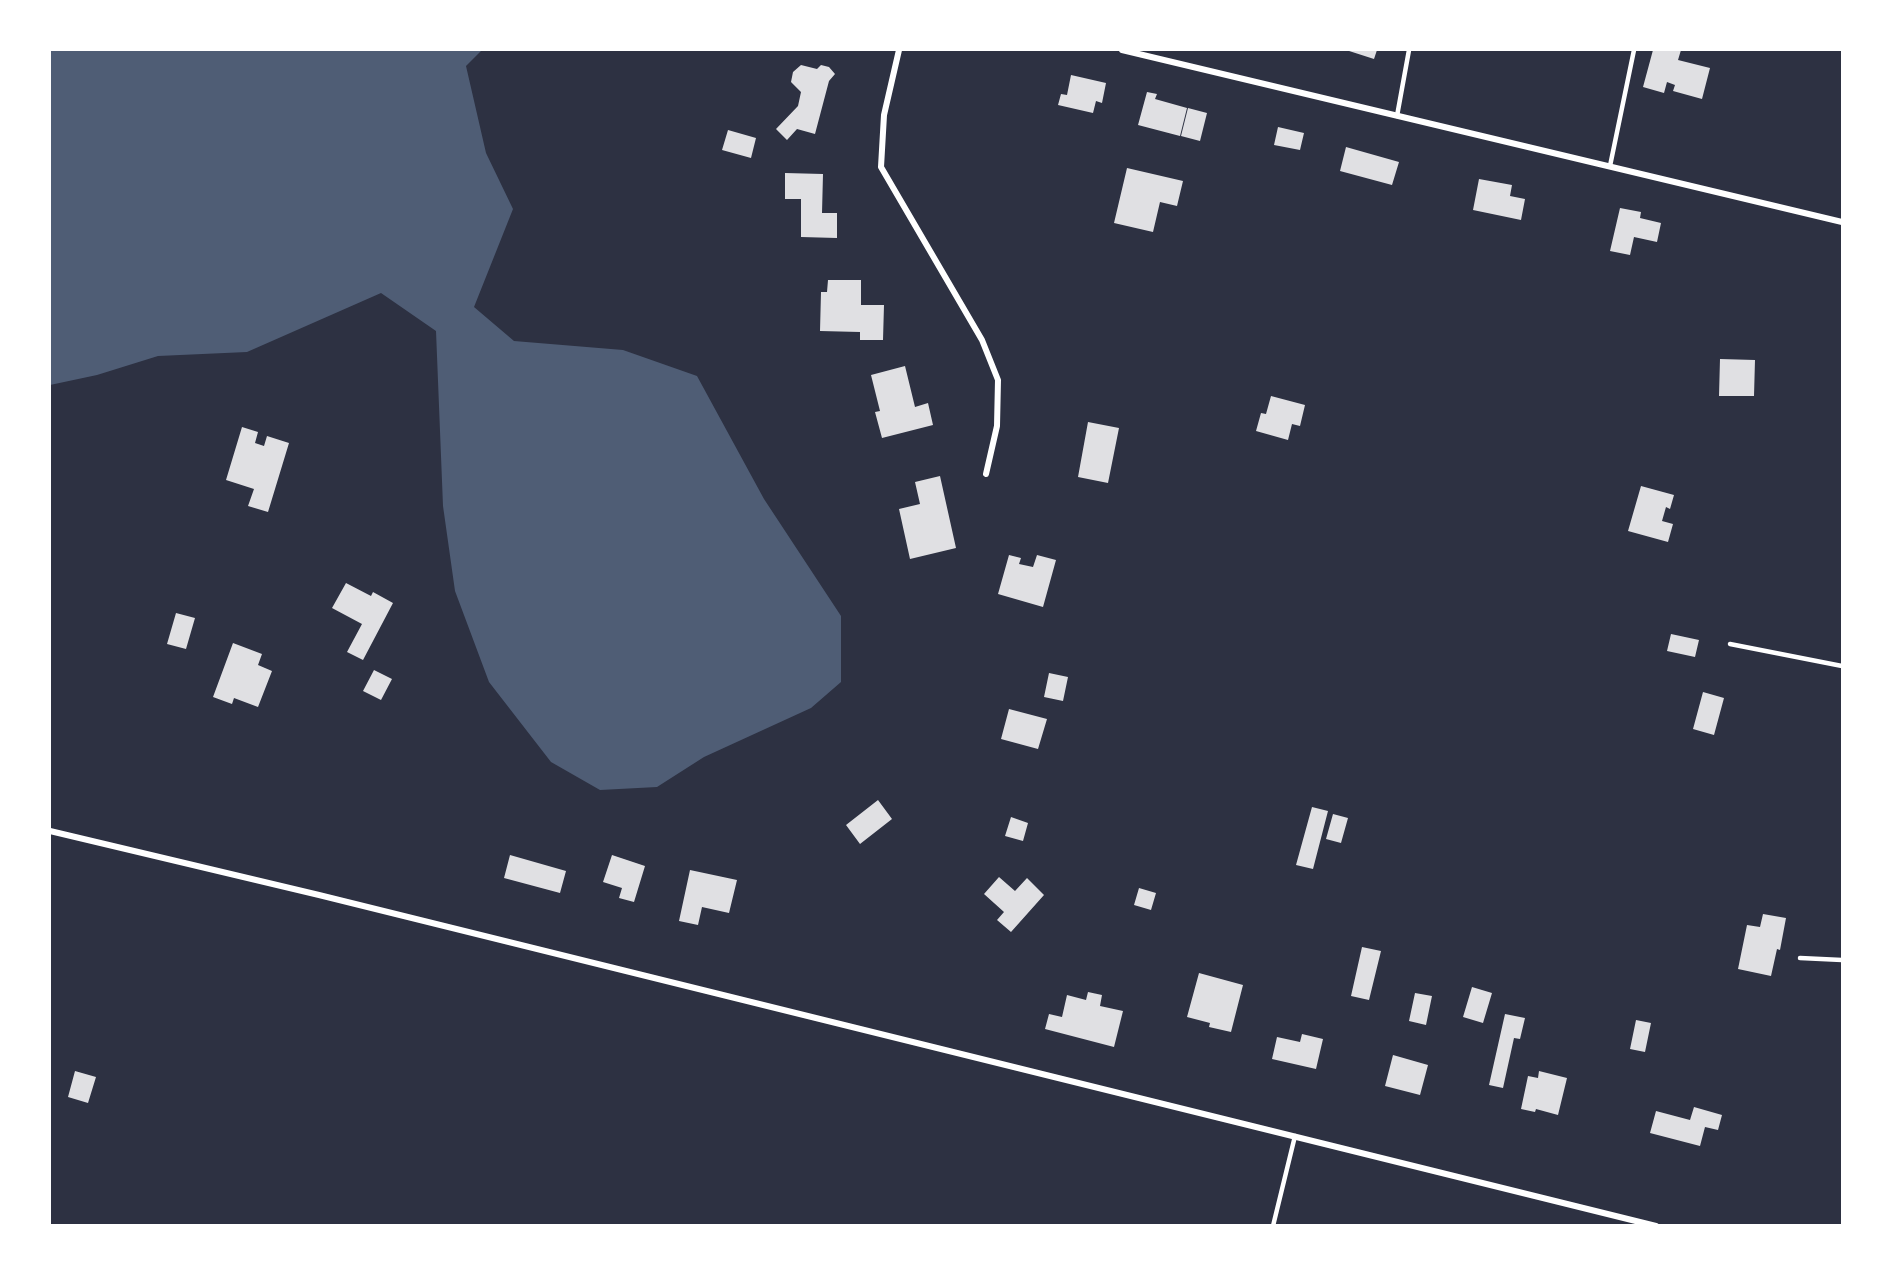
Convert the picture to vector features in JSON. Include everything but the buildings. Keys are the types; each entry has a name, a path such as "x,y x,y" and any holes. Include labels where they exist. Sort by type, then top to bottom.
{"street":[{"path":"899,50 884,115 881,167 982,340 998,380 997,426 986,474"},
{"path":"1122,50 1842,222"},
{"path":"50,831 1656,1226"}],"lane":[{"path":"1397,116 1408,50"},
{"path":"1610,166 1634,50"},
{"path":"1730,644 1842,666"},
{"path":"1800,958 1842,960"},
{"path":"1273,1226 1295,1136"}],"water":[{"path":"50,50 482,50 466,66 486,153 513,209 474,307 514,341 623,350 697,376 764,499 841,616 841,682 811,708 704,757 657,787 600,790 551,762 489,682 455,591 443,506 436,331 381,293 247,352 158,356 97,375 50,385"}]}
